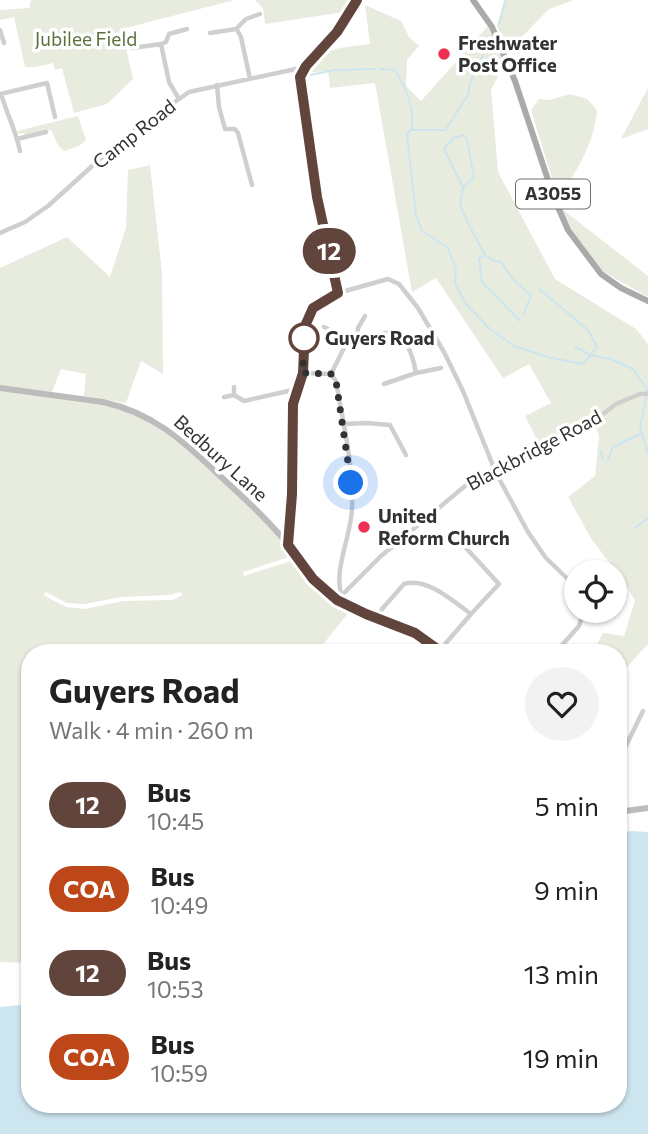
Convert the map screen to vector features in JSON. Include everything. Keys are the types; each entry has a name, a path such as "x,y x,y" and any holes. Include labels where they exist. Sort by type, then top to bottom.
{"main road":[{"name":"A3055","path":"473,0 492,27 504,55 527,112 554,198 568,230 601,274 621,288 648,301"}],"street":[{"path":"338,293 321,219 300,80 306,66 337,32 357,0"},
{"path":"210,33 236,29 246,19 260,14"},
{"path":"131,48 161,44 166,42 169,34 187,29"},
{"path":"236,29 242,37 250,79"},
{"path":"0,30 4,43"},
{"path":"161,44 169,82 180,99"},
{"name":"Camp Road","path":"0,233 25,222 48,206 122,139 189,92 306,66"},
{"path":"286,72 300,80"},
{"path":"20,151 0,94 47,83 55,117"},
{"path":"217,85 219,107 226,129 235,129 238,133 252,185"},
{"path":"17,139 46,132"},
{"path":"288,545 292,494 293,404 303,373 304,332 308,316 313,308 338,293 388,279 399,284 418,308 444,352 496,473 528,532 546,558 564,575"},
{"path":"357,340 358,328 365,316"},
{"path":"324,327 347,342"},
{"path":"347,342 394,333 406,344 416,373"},
{"path":"331,374 347,342"},
{"path":"384,384 441,368"},
{"path":"303,373 331,374"},
{"path":"331,374 336,381 344,424 351,483 352,511 339,597"},
{"path":"234,387 234,395"},
{"name":"Bedbury Lane","path":"0,388 119,405 150,418 243,496 288,545 313,579 377,619 415,633 431,644"},
{"path":"224,397 234,395 244,401 297,389"},
{"name":"Blackbridge Road","path":"339,597 411,530 465,486 496,473 590,422 616,404 645,394"},
{"path":"344,424 390,425 406,455"},
{"path":"448,644 499,584 466,548"},
{"path":"377,619 382,609 404,584 409,582 438,591 471,614"},
{"path":"563,644 580,623"},
{"path":"627,744 643,712"},
{"path":"627,811 648,808"}],"green space":[{"name":"Jubilee Field","path":"234,0 122,29 133,79 107,104 74,113 62,68 55,70 53,63 25,67 14,17 0,20 0,10 30,8 30,1"},
{"path":"255,0 353,0 344,12 265,24 263,8"},
{"path":"504,0 574,0 549,9 507,52 497,26"},
{"path":"365,5 401,21 409,37 419,46 407,60 406,86 421,101 488,26 505,63 491,90 498,172 555,279 636,329 648,344 648,644 627,667 627,644 598,644 603,633 624,636 635,600 627,587 627,560 608,560 592,540 568,497 595,476 599,437 594,419 541,447 525,416 551,403 529,364 503,378 436,278 412,292 375,83 330,88 328,71 304,73 325,53 370,44"},
{"path":"648,88 648,129 621,139"},
{"path":"570,94 587,99 597,110 583,157 558,198 531,110 539,99 550,100"},
{"path":"78,116 86,140 79,146 64,151 51,130 25,136 17,131"},
{"path":"150,165 162,273 163,374 141,361 126,403 84,396 86,374 61,369 52,392 0,387 0,268 67,237 110,277 126,228 128,170"},
{"path":"562,209 648,276 648,297 602,271 571,229"},
{"path":"0,390 120,408 148,419 194,453 244,499 292,556 243,572 244,576 294,560 315,589 350,611 323,644 21,644 21,963 0,962","holes":["46,592 67,603 84,604 122,597 170,595 180,592 183,595 172,600 123,601 85,609 66,607 43,595"]}],"water":[{"path":"627,832 648,832 648,1134 0,1134 0,1007 21,1005 21,1113 627,1113"}],"waterway":[{"path":"499,24 506,0"},
{"path":"491,38 470,83 468,95 445,130 411,130 407,134 416,215 422,231 448,248 456,269 455,283 465,303 490,329 514,346 582,364 597,347 588,330 539,289"},
{"path":"310,75 335,70 375,69"},
{"path":"380,69 395,70 403,84 411,106 411,130"},
{"path":"463,188 474,176 464,135 454,138 444,149 463,188 460,205 485,255 501,262 512,278 531,296 523,315"},
{"path":"483,256 479,259 482,282 520,321"},
{"path":"575,347 633,369 647,392"},
{"path":"646,397 640,427 648,453"},
{"path":"608,460 613,447 640,434"},
{"path":"601,451 603,460"},
{"path":"635,528 648,518"}],"bus line":[{"name":"12","path":"357,0 337,32 306,66 300,77 317,197 338,293 313,308 305,326 303,373 293,404 292,494 288,545 313,579 337,600 415,633 433,644"}],"place":[{"name":"Freshwater Post Office","path":"444,54"},
{"name":"Guyers Road","path":"304,338"},
{"name":"United Reform Church","path":"364,527"}],"route":[{"path":"304,338 303,373 331,374 335,377 351,483"}]}
